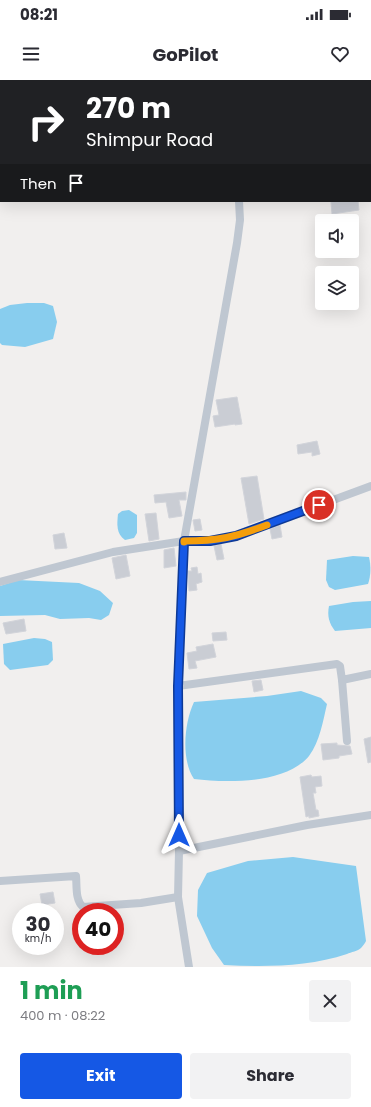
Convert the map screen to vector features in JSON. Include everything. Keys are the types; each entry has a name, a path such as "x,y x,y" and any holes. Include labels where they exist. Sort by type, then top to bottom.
{"street":[{"path":"189,967 178,897 178,686 184,541 237,243 240,220 239,202"},
{"path":"0,582 113,552 184,541 210,541 236,536 371,486"},
{"path":"178,686 337,664 340,666 342,680 347,741"},
{"path":"342,680 371,674"},
{"path":"179,851 307,825 371,815"},
{"path":"0,881 76,876 79,904 83,907 178,897"}],"water":[{"path":"44,303 53,306 57,322 53,339 25,347 2,345 0,343 0,309 10,305"},
{"path":"129,510 137,515 137,533 134,538 125,540 120,535 117,525 118,514 122,511"},
{"path":"353,556 369,557 370,578 368,584 335,590 329,587 326,580 327,560"},
{"path":"18,580 79,583 100,591 113,603 109,615 101,620 89,618 60,619 45,615 0,616 0,586"},
{"path":"371,601 371,628 335,631 329,619 329,606"},
{"path":"34,638 45,639 52,642 53,660 48,665 10,670 4,664 3,644"},
{"path":"301,691 321,698 327,704 321,731 316,744 309,756 299,765 286,772 255,780 223,781 194,779 187,762 185,741 188,720 194,702 267,696"},
{"path":"293,857 356,866 366,941 365,944 356,951 347,954 301,964 270,966 224,965 212,948 197,916 198,890 207,873 248,861"}],"building":[{"path":"331,202 358,202 359,210 332,214"},
{"path":"237,397 242,424 215,427 213,416 219,415 216,400"},
{"path":"317,441 320,454 312,456 312,452 298,454 297,445"},
{"path":"257,476 264,519 249,524 241,478"},
{"path":"186,492 186,500 179,500 182,516 169,518 166,502 155,503 154,495"},
{"path":"156,513 159,539 149,541 145,514"},
{"path":"200,519 202,530 195,531 193,520"},
{"path":"280,525 282,537 272,539 270,529"},
{"path":"64,533 67,548 55,549 53,535"},
{"path":"221,544 224,559 217,560 214,546"},
{"path":"174,548 176,566 164,568 164,550"},
{"path":"126,555 130,576 116,579 112,558"},
{"path":"197,567 198,574 201,573 202,582 196,584 197,590 189,591 188,571 192,571 191,568"},
{"path":"24,619 26,631 6,634 3,623"},
{"path":"226,632 227,640 213,641 212,633"},
{"path":"213,644 216,657 195,661 197,668 189,669 187,653 197,651 196,647"},
{"path":"261,680 263,690 254,692 252,681"},
{"path":"371,737 371,762 368,763 364,739"},
{"path":"337,743 337,745 350,746 352,754 339,756 339,758 323,760 321,744"},
{"path":"311,775 312,777 321,776 322,786 315,787 316,793 313,793 316,810 318,810 319,816 309,818 309,816 306,817 300,777"},
{"path":"53,892 55,903 42,903 40,894"}],"slow traffic":[{"path":"184,542 210,541 236,536 267,525"}],"route":[{"path":"179,835 178,686 184,541 210,541 236,536 319,505"}]}
